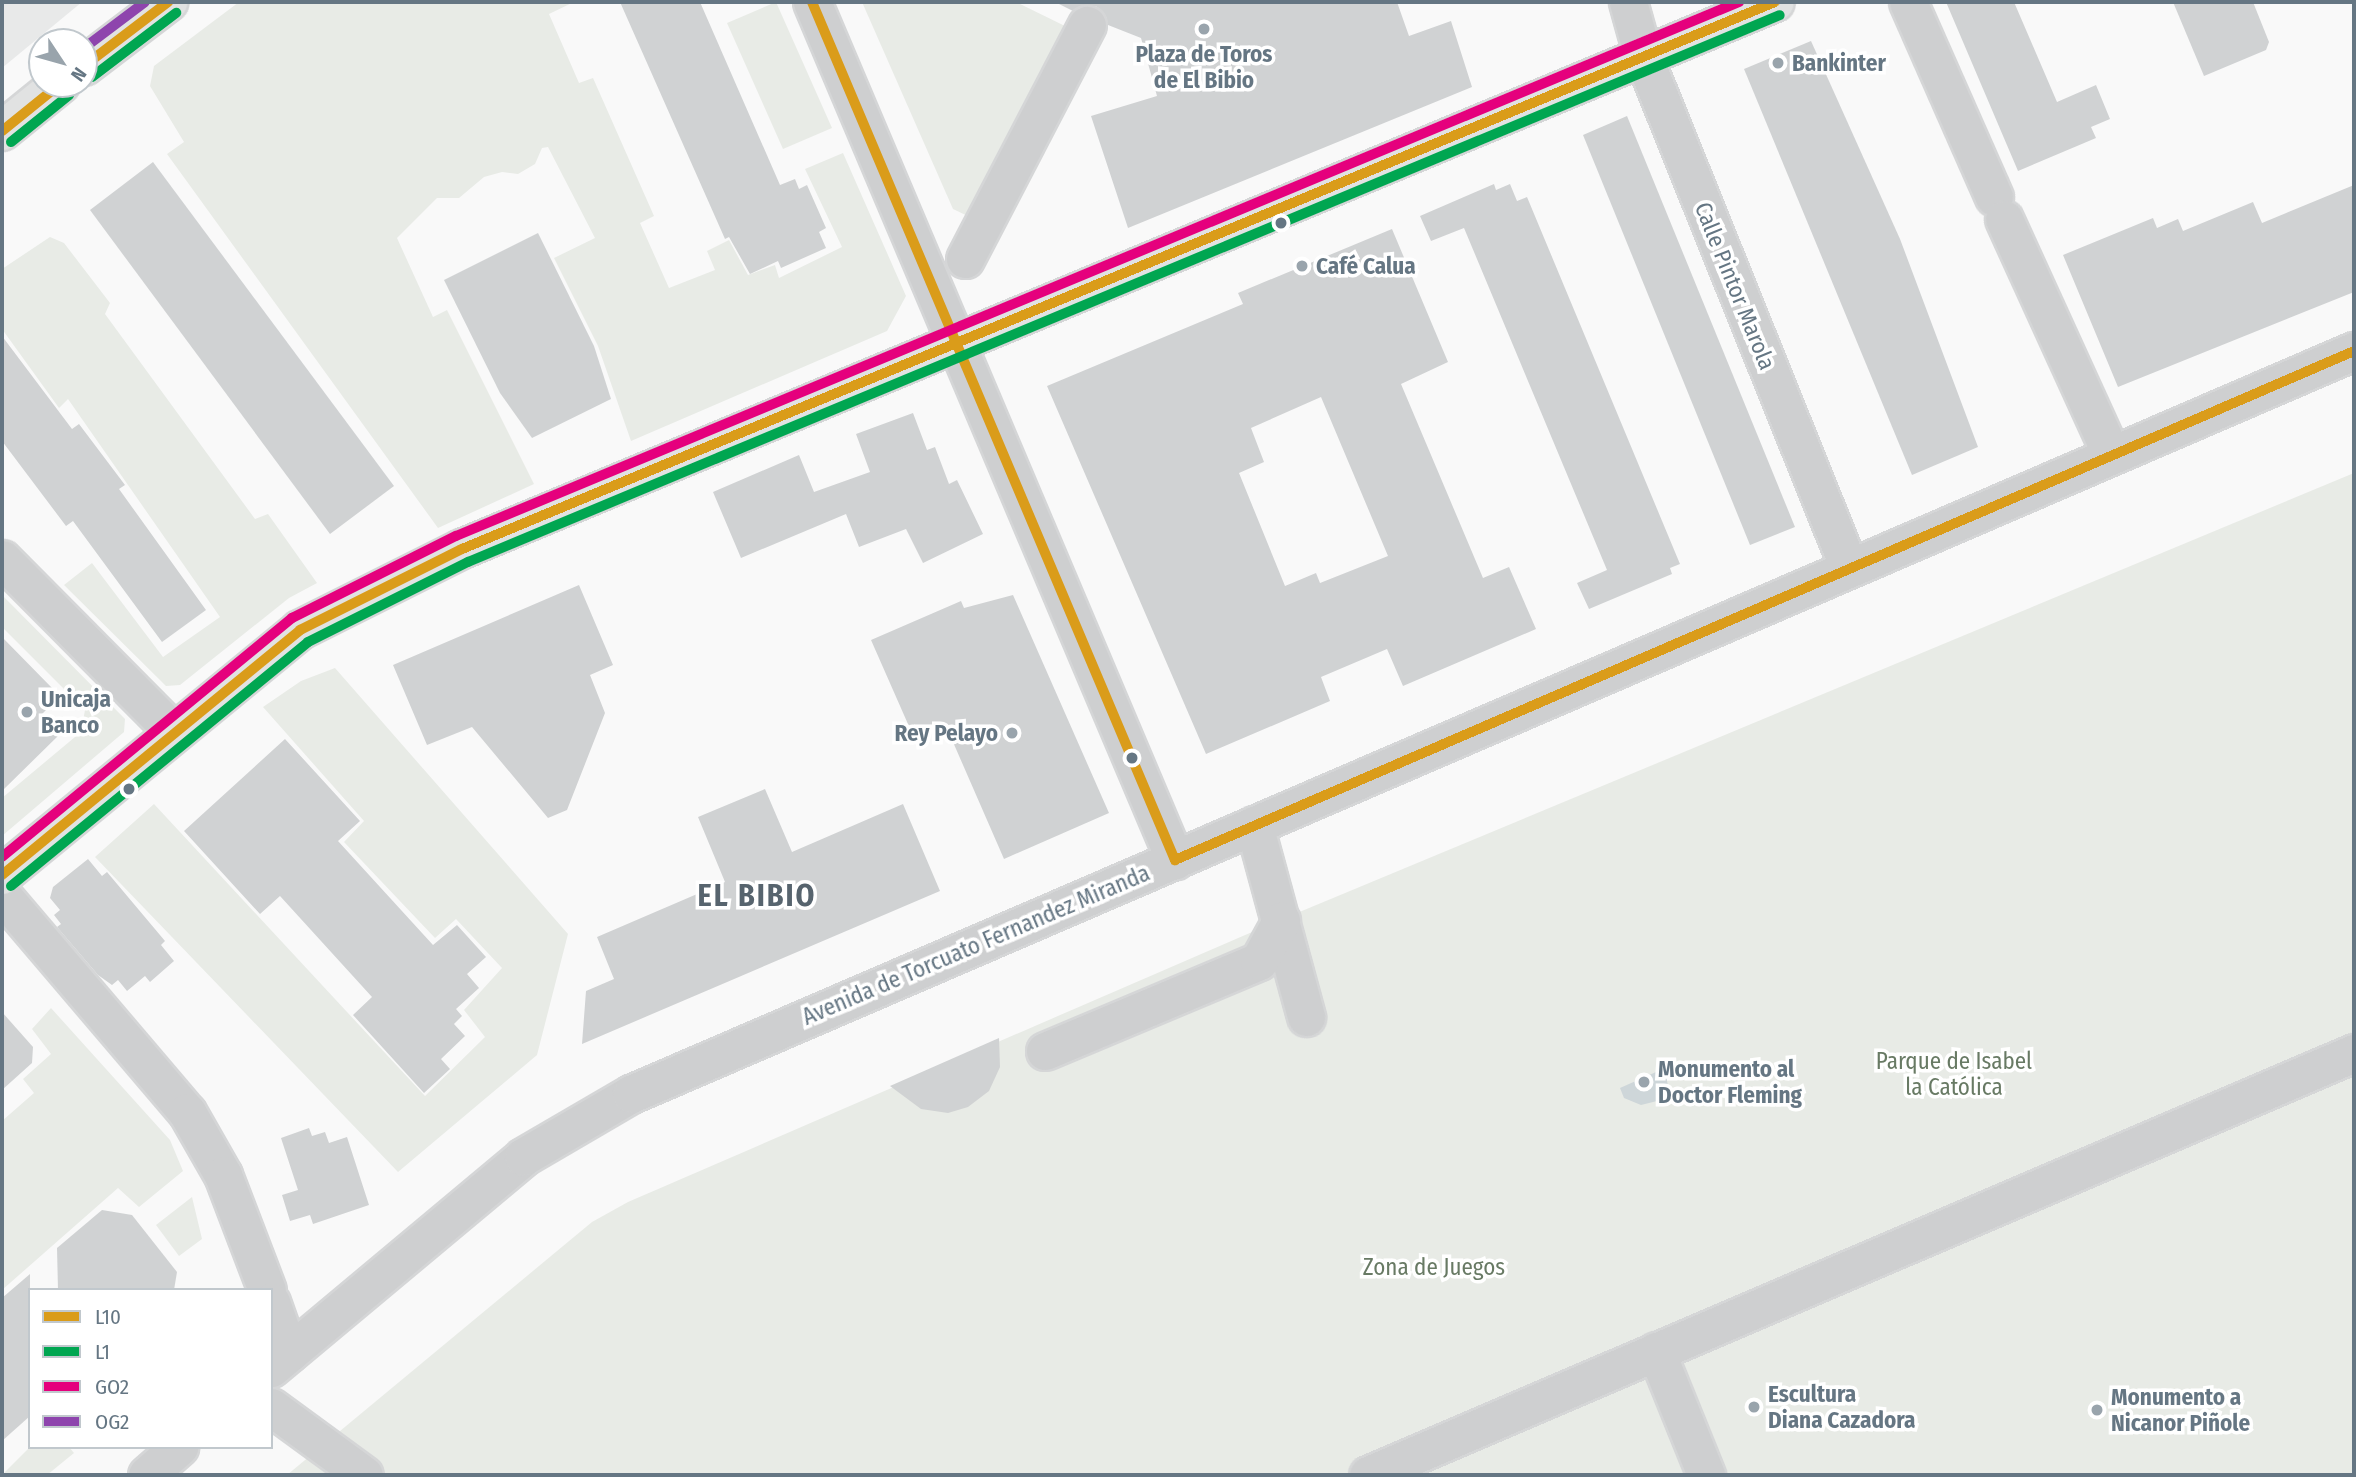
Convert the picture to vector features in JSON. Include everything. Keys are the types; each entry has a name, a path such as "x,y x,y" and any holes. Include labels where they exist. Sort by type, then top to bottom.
{"main road":[{"path":"98,55 169,2"},
{"path":"2,875 173,731 300,630 462,549 1775,2"},
{"path":"2,131 43,98"}],"street":[{"path":"812,2 960,342 1175,860"},
{"name":"Calle Pintor Marola","path":"1628,2 1643,56 1849,568"},
{"path":"1908,2 2111,454"},
{"path":"965,259 1087,25"},
{"name":"Avenida de Torcuato Fernandez Miranda","path":"280,1360 523,1157 631,1094 2354,351"},
{"path":"2,559 173,731"},
{"path":"1254,825 1307,1017"},
{"path":"2,895 187,1112 223,1175 266,1288"},
{"path":"1045,1051 1259,961 1280,921"},
{"path":"1368,1475 2354,1054"},
{"path":"273,1315 280,1360"},
{"path":"1656,1350 1706,1475"},
{"path":"273,1408 365,1475"},
{"path":"147,1475 177,1449"}],"shaded area":[{"path":"2,2 82,2 50,28 28,28 28,47 2,68"},
{"path":"1665,1068 1668,1087 1657,1101 1641,1105 1624,1098 1620,1088"}],"green space":[{"path":"239,2 574,2 549,14 579,83 593,78 654,216 640,223 669,288 715,270 707,251 729,240 748,275 775,265 779,278 842,247 805,169 843,153 906,296 887,331 631,441 598,346 554,258 595,238 548,147 542,148 535,164 518,174 502,172 484,177 459,198 437,198 397,238 433,317 447,310 534,484 438,528 167,154 184,142 150,86 154,66"},
{"path":"776,2 832,128 783,149 727,23"},
{"path":"862,2 1016,2 1069,28 974,219 953,209"},
{"path":"50,237 64,243 110,303 105,314 255,519 268,514 317,583 289,598 180,685 166,686 64,585 92,563 163,657 220,617 68,399 59,408 2,329 2,269"},
{"name":"Parque de Isabel la Católica","path":"2354,473 2354,1475 287,1475 592,1222 628,1202 1266,926"},
{"path":"2,595 125,719 124,732 2,836 2,798 81,732 85,710 2,627"},
{"path":"335,668 568,934 537,1055 398,1172 95,857 154,804 425,1096 485,1037 464,1010 502,968 456,919 435,938 344,842 364,821 263,707 301,681"},
{"path":"51,1008 170,1140 183,1171 139,1207 118,1188 2,1290 2,1121 34,1093 23,1079 51,1054 32,1029"},
{"path":"192,1197 202,1239 179,1256 156,1225"},
{"path":"28,1449 71,1449 74,1453 47,1475 2,1475"}],"building":[{"path":"620,2 700,2 780,185 795,179 799,189 807,185 826,228 819,232 826,248 781,268 778,261 750,274 729,237 725,239"},
{"path":"1055,2 1397,2 1409,36 1451,21 1472,87 1128,228 1091,116 1157,96 1141,38 1108,25 1096,6 1073,11"},
{"path":"1946,2 2014,2 2057,102 2096,85 2110,119 2091,127 2096,138 2018,171"},
{"path":"2173,2 2253,2 2269,42 2266,50 2204,76"},
{"path":"1811,41 1900,239 1978,447 1912,475 1744,69"},
{"path":"1627,116 1795,527 1750,545 1583,135"},
{"path":"153,162 394,486 330,534 90,210"},
{"path":"1494,184 1496,190 1510,184 1517,201 1527,197 1680,564 1670,568 1672,574 1589,609 1577,583 1607,570 1464,228 1431,241 1420,216"},
{"path":"2354,185 2354,292 2118,387 2063,255 2153,218 2157,228 2178,219 2183,231 2253,202 2262,223"},
{"path":"1392,229 1448,362 1401,384 1483,578 1509,567 1536,629 1403,686 1387,649 1321,677 1330,701 1206,754 1047,386 1243,304 1238,293","holes":["1321,397 1388,556 1320,583 1316,573 1285,586 1239,473 1264,462 1251,428"]},
{"path":"538,233 594,346 611,399 532,438 500,393 444,280"},
{"path":"2,336 72,429 79,424 125,485 119,489 206,610 162,642 73,521 66,526 2,441"},
{"path":"913,413 927,450 935,447 949,484 957,480 983,534 923,563 906,529 859,547 846,514 741,558 713,492 799,455 814,492 870,472 856,434"},
{"path":"579,585 613,665 590,675 605,713 567,810 548,818 472,727 427,745 393,665"},
{"name":"Rey Pelayo","path":"1013,595 1109,813 1004,859 946,726 915,740 871,640 961,601 964,608"},
{"path":"2,637 53,689 39,702 46,710 41,715 60,734 2,791"},
{"path":"285,739 360,821 338,841 433,945 457,925 486,957 467,974 479,988 456,1009 462,1016 454,1024 465,1036 441,1059 450,1069 424,1093 353,1015 372,997 280,896 260,914 184,831"},
{"path":"765,789 792,852 903,804 940,891 582,1044 586,991 614,979 597,937 725,882 698,817"},
{"path":"88,859 102,876 107,872 165,941 161,945 174,961 150,982 145,976 127,991 118,980 112,985 98,975 57,927 61,924 54,915 60,910 50,898 53,887"},
{"path":"2,1012 33,1047 32,1063 2,1090"},
{"path":"999,1038 1000,1067 989,1091 968,1107 948,1113 921,1109 890,1086"},
{"path":"309,1128 312,1136 325,1132 329,1143 347,1137 369,1205 313,1224 310,1215 290,1221 282,1195 298,1190 281,1138"},
{"path":"102,1210 132,1215 177,1272 174,1288 58,1288 57,1248"},
{"path":"30,1274 28,1418 2,1441 2,1298"}],"transit line":[{"name":"OG2","path":"98,37 145,2"},
{"name":"L10","path":"98,55 168,2"},
{"name":"L10","path":"812,2 1175,860 2354,351"},
{"name":"GO2","path":"2,857 292,618 456,536 1739,2"},
{"name":"L10","path":"2,875 300,630 462,549 1775,2"},
{"name":"L1","path":"98,72 176,13"},
{"name":"L1","path":"11,886 308,642 468,562 1780,15"},
{"name":"L10","path":"2,131 43,98"},
{"name":"L1","path":"11,142 65,98"}],"place":[{"name":"Plaza de Toros de El Bibio","path":"1204,29"},
{"name":"Bankinter","path":"1778,63"},
{"name":"Café Calua","path":"1302,266"},
{"name":"Unicaja Banco","path":"27,712"},
{"name":"Rey Pelayo","path":"1012,733"},
{"name":"Monumento al Doctor Fleming","path":"1644,1082"},
{"name":"Escultura Diana Cazadora","path":"1754,1407"},
{"name":"Monumento a Nicanor Piñole","path":"2097,1410"}],"district":[{"name":"EL BIBIO","path":"757,896"}],"park label":[{"name":"Zona de Juegos","path":"1434,1267"}]}
